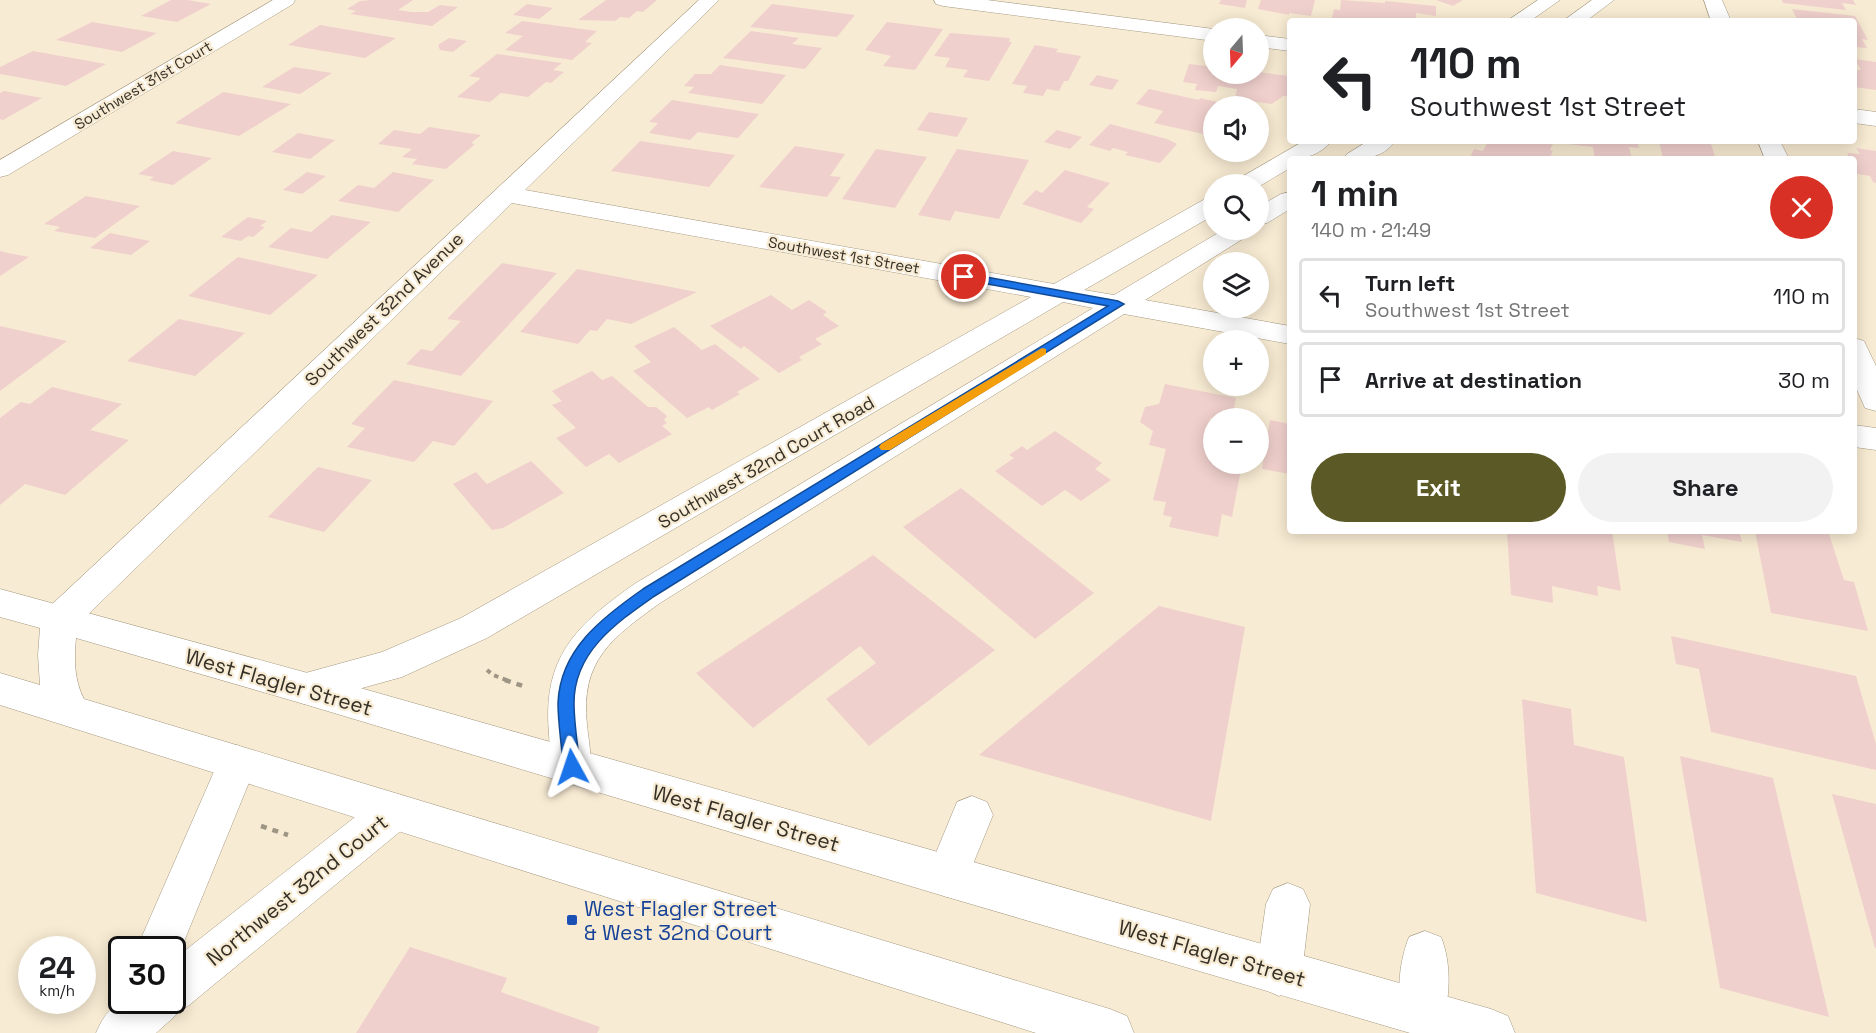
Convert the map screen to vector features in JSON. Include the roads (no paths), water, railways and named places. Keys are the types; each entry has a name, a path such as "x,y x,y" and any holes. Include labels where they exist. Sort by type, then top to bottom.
{"street":[{"name":"Southwest 31st Court","path":"0,170 286,0"},
{"name":"Southwest 32nd Avenue","path":"59,620 710,0"},
{"path":"944,0 1203,34"},
{"path":"1522,18 1551,0"},
{"path":"1578,18 1605,0"},
{"path":"1711,1 1720,18"},
{"path":"1269,42 1287,45"},
{"path":"1857,116 1876,119"},
{"path":"1294,156 1315,144"},
{"path":"1359,156 1379,144"},
{"path":"1263,174 1287,160"},
{"name":"Southwest 1st Street","path":"504,194 1287,333"},
{"path":"1269,211 1287,201"},
{"name":"Southwest 32nd Court Road","path":"304,688 388,666 474,628 1203,210"},
{"path":"572,767 566,701 573,668 586,644 611,619 648,593 1224,240"},
{"path":"1857,354 1876,401"},
{"path":"1857,437 1876,440"},
{"name":"West Flagler Street","path":"0,603 304,688 947,877 1491,1033"},
{"path":"59,620 56,655 58,687 71,712"},
{"path":"0,688 1104,1032"},
{"path":"164,936 237,763"},
{"name":"Northwest 32nd Court","path":"186,979 393,812"},
{"path":"947,877 972,815"},
{"path":"1279,973 1288,904"},
{"path":"1423,1013 1425,953"}],"place":[{"name":"West Flagler Street & West 32nd Court","path":"572,920"}]}
